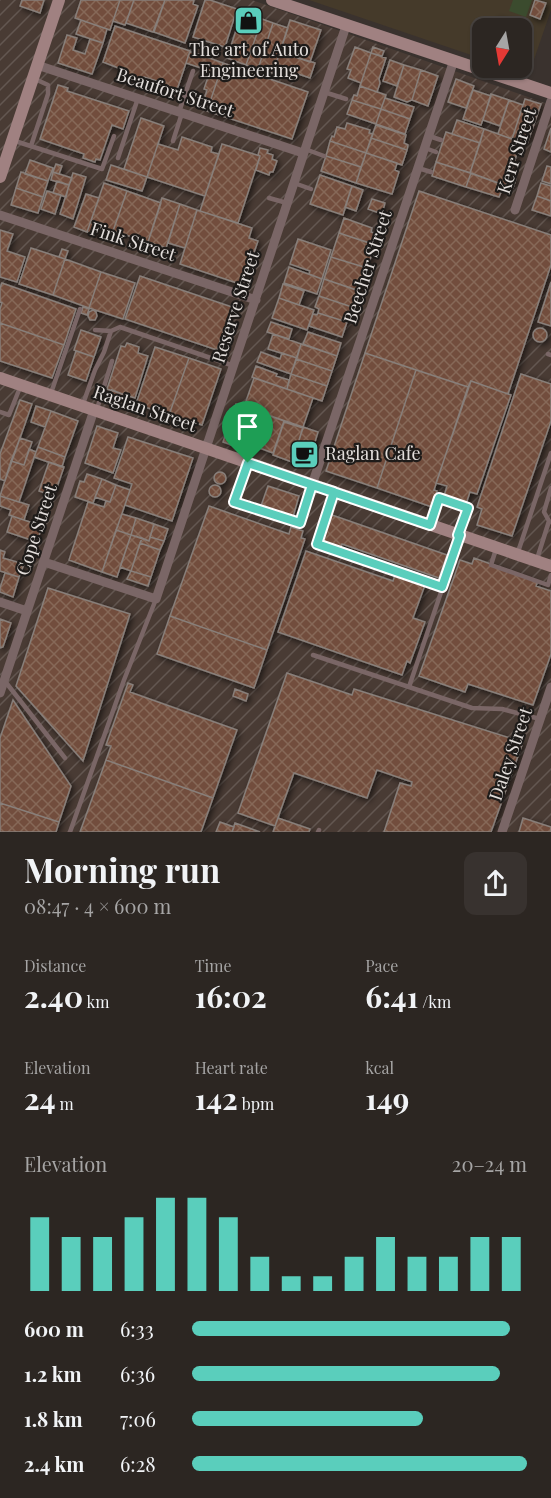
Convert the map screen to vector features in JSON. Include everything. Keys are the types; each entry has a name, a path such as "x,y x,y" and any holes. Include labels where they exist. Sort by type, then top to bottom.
{"street":[{"path":"0,177 4,153 12,140 59,0"},
{"path":"272,0 346,26 472,64"},
{"name":"Reserve Street","path":"156,599 346,26"},
{"name":"Beecher Street","path":"312,485 454,60"},
{"name":"Beaufort Street","path":"37,65 304,151"},
{"path":"520,78 551,93"},
{"name":"Kerr Street","path":"515,210 551,101"},
{"name":"Fink Street","path":"0,215 255,300"},
{"name":"Raglan Street","path":"0,378 551,567"},
{"name":"Cope Street","path":"0,693 91,409"},
{"path":"44,561 156,599"},
{"path":"0,602 27,611"},
{"name":"Daley Street","path":"502,832 551,687"}],"lane":[{"path":"173,141 193,71"},
{"path":"30,146 48,94 48,85 33,78"},
{"path":"324,92 346,99"},
{"path":"118,158 138,98"},
{"path":"12,140 102,170 114,135"},
{"path":"429,136 441,140"},
{"path":"425,148 436,152"},
{"path":"304,151 324,156"},
{"path":"418,168 431,172"},
{"path":"294,183 311,189"},
{"path":"269,198 287,203"},
{"path":"51,395 80,309"},
{"path":"95,330 111,331 120,327 234,366"},
{"path":"91,409 95,370 111,331"},
{"path":"91,409 112,361"},
{"path":"0,412 9,415 21,385"},
{"path":"518,555 551,453"},
{"path":"248,463 234,502 300,523 312,485"},
{"path":"536,561 550,522 544,512 551,488"},
{"path":"334,492 317,544 442,587"},
{"path":"409,687 468,508 439,498 430,525"},
{"path":"496,548 491,566 548,585 551,575"},
{"path":"70,832 124,680 156,599"},
{"path":"313,656 471,708 502,710 540,719"},
{"path":"4,680 65,758"}],"shaded area":[{"path":"0,0 252,0 551,105 551,832 0,832"},
{"path":"309,0 551,0 551,10 532,65 532,18 472,18 472,55"}],"green space":[{"path":"513,0 532,0 526,17 509,11"}],"building":[{"path":"22,0 44,0 40,13 20,6"},
{"path":"81,0 120,0 110,30 75,18"},
{"path":"120,0 134,0 125,25 113,21"},
{"path":"134,0 165,0 153,32 126,23"},
{"path":"165,0 194,0 193,4 198,6 185,43 154,32"},
{"path":"205,0 237,9 225,47 193,37"},
{"path":"535,0 546,3 540,19 530,15"},
{"path":"242,12 262,19 246,65 227,58"},
{"path":"262,19 273,23 258,69 246,65"},
{"path":"81,20 107,29 103,43 76,34"},
{"path":"290,20 321,30 310,62 280,52"},
{"path":"273,23 288,28 273,73 258,69"},
{"path":"115,26 190,51 176,93 155,86 157,81 144,77 141,87 117,79 121,69 103,62"},
{"path":"67,35 77,38 73,50 85,54 90,39 103,43 92,74 58,63"},
{"path":"355,47 371,53 361,83 348,78 351,70 347,69"},
{"path":"373,47 384,51 382,56 371,53"},
{"path":"190,51 223,63 210,102 204,100 207,90 204,89 210,71 186,63"},
{"path":"280,52 315,63 310,78 275,66"},
{"path":"371,53 386,58 377,92 360,86"},
{"path":"390,60 404,65 397,86 383,81"},
{"path":"223,63 308,92 292,139 207,111"},
{"path":"404,65 421,70 412,100 407,102 394,97"},
{"path":"421,70 438,76 428,106 412,100"},
{"path":"456,79 474,86 466,108 448,102"},
{"path":"58,85 68,88 67,91 129,111 123,129 112,125 100,160 96,159 95,162 83,158 84,154 40,139"},
{"path":"360,86 386,95 381,109 352,100 354,95 357,96"},
{"path":"473,90 491,96 481,125 463,119"},
{"path":"491,94 509,100 500,126 483,120"},
{"path":"385,98 414,107 410,119 381,109"},
{"path":"525,99 541,104 527,144 512,139"},
{"path":"352,100 381,109 376,124 347,114"},
{"path":"509,100 523,105 512,139 498,134"},
{"path":"381,109 410,119 405,134 376,124"},
{"path":"141,118 164,126 147,177 124,169"},
{"path":"457,120 484,129 480,143 452,134"},
{"path":"347,123 370,130 369,133 373,134 366,153 330,141 337,127 345,129"},
{"path":"376,125 406,135 404,143 408,145 407,150 371,138"},
{"path":"551,128 551,152 544,149"},
{"path":"484,129 521,142 506,186 470,173"},
{"path":"446,132 480,143 470,173 436,162"},
{"path":"182,137 212,147 211,152 219,154 205,196 147,177 158,144 178,150"},
{"path":"371,138 407,150 402,165 366,153"},
{"path":"330,141 366,153 361,167 326,156"},
{"path":"222,144 260,156 238,223 200,211"},
{"path":"260,148 268,150 267,153 273,155 272,159 277,161 273,172 269,175 256,170"},
{"path":"366,153 397,163 395,170 399,172 392,194 356,183"},
{"path":"326,156 361,167 356,183 321,171"},
{"path":"30,160 53,168 48,181 25,174"},
{"path":"436,162 471,173 466,187 432,176"},
{"path":"56,164 62,166 59,174 53,172"},
{"path":"111,165 147,177 142,191 106,180"},
{"path":"547,166 551,167 551,184 542,181"},
{"path":"21,172 48,181 43,197 16,188"},
{"path":"53,172 72,178 69,185 51,180"},
{"path":"73,173 86,177 73,219 60,214"},
{"path":"471,173 504,185 499,197 466,187"},
{"path":"320,175 352,186 343,215 310,204"},
{"path":"509,176 516,179 513,188 506,186"},
{"path":"57,181 69,185 66,197 53,193"},
{"path":"104,183 127,191 113,231 98,225 95,234 87,232"},
{"path":"541,183 551,186 551,201 537,196"},
{"path":"352,186 363,190 356,211 345,207"},
{"path":"16,188 43,197 38,213 11,205"},
{"path":"47,191 61,195 55,214 41,209"},
{"path":"127,191 161,203 148,242 113,231"},
{"path":"419,191 551,235 551,265 508,394 471,381 468,387 365,353"},
{"path":"86,194 99,198 87,232 74,227"},
{"path":"537,196 551,201 551,216 532,210"},
{"path":"162,198 180,204 166,248 148,242"},
{"path":"372,199 385,203 382,214 368,209"},
{"path":"180,204 197,210 185,248 168,243"},
{"path":"197,210 252,228 249,238 258,241 243,285 180,264"},
{"path":"344,218 372,228 371,232 377,234 373,244 339,233"},
{"path":"0,230 13,234 7,251 25,257 17,282 0,277"},
{"path":"339,233 375,245 367,268 331,257"},
{"path":"298,239 331,250 322,279 309,274 310,271 290,264"},
{"path":"31,248 65,259 53,295 19,284"},
{"path":"62,249 68,251 65,259 59,257"},
{"path":"331,257 367,268 359,291 324,279"},
{"path":"65,259 101,272 89,308 53,295"},
{"path":"289,267 322,279 317,294 284,283"},
{"path":"101,272 135,283 123,319 89,308"},
{"path":"140,276 232,307 217,350 125,319"},
{"path":"324,279 357,290 352,307 319,296"},
{"path":"551,282 551,326 538,322"},
{"path":"2,283 76,309 64,345 0,323"},
{"path":"283,284 304,291 299,305 279,298"},
{"path":"319,296 352,307 347,322 318,313 319,309 315,307"},
{"path":"279,298 314,310 307,330 272,318"},
{"path":"83,307 89,309 87,315 81,313"},
{"path":"93,310 97,316 95,320 90,320 89,312"},
{"path":"318,313 347,322 342,337 309,326 313,314"},
{"path":"271,322 292,329 289,339 267,332"},
{"path":"0,323 64,345 52,378 0,361"},
{"path":"540,328 545,330 547,335 545,340 540,342 535,340 533,335 535,330"},
{"path":"81,330 101,337 94,357 74,350"},
{"path":"308,332 341,343 337,356 303,344"},
{"path":"273,334 301,344 297,358 268,349"},
{"path":"127,343 139,347 138,353 148,356 135,398 107,389 121,346 125,347"},
{"path":"301,344 337,356 332,371 296,359"},
{"path":"155,347 189,358 169,415 136,404"},
{"path":"76,351 94,357 86,381 68,375"},
{"path":"261,352 280,359 282,353 297,358 291,374 257,362"},
{"path":"365,353 416,370 377,488 326,471"},
{"path":"189,358 221,369 202,425 169,415"},
{"path":"296,359 332,371 327,386 291,374"},
{"path":"256,366 289,380 287,389 252,377"},
{"path":"416,370 468,387 434,490 437,491 432,507 377,488"},
{"path":"291,374 327,386 322,401 287,389"},
{"path":"521,374 551,384 551,421 512,536 477,525 482,509 477,507"},
{"path":"254,378 313,398 303,427 244,407"},
{"path":"471,381 511,395 477,494 470,492 466,504 444,496 447,486 436,483"},
{"path":"112,390 125,395 122,404 108,399"},
{"path":"20,400 32,404 5,481 0,479 0,454"},
{"path":"236,404 265,414 252,452 223,442"},
{"path":"36,406 51,411 45,427 31,422"},
{"path":"51,411 78,421 65,457 38,447"},
{"path":"265,414 284,421 273,453 254,446"},
{"path":"284,422 303,428 292,462 273,455"},
{"path":"97,426 118,433 113,448 121,450 113,473 85,463"},
{"path":"303,427 318,432 308,465 293,460"},
{"path":"128,437 193,458 172,521 125,505 132,484 114,478"},
{"path":"20,438 32,442 24,465 11,461"},
{"path":"38,447 65,457 62,467 34,457"},
{"path":"29,449 36,452 19,502 0,496 11,461 24,465"},
{"path":"49,462 64,467 54,496 39,491"},
{"path":"220,472 226,478 220,484 214,478"},
{"path":"87,474 102,479 93,503 75,497 80,481 84,482"},
{"path":"102,479 116,485 110,502 95,497"},
{"path":"116,485 130,490 102,572 69,560 88,502 104,507 106,501 110,502"},
{"path":"215,485 221,491 215,497 209,491"},
{"path":"268,486 299,496 293,517 261,506"},
{"path":"0,496 29,505 24,520 9,515 11,510 0,506"},
{"path":"209,506 289,534 291,527 303,531 301,538 305,539 267,650 170,616"},
{"path":"122,514 136,518 131,535 116,530"},
{"path":"332,515 447,555 439,578 342,544 340,550 322,544"},
{"path":"12,516 42,526 37,542 7,532"},
{"path":"136,518 154,524 149,541 131,535"},
{"path":"154,524 168,529 164,541 150,537"},
{"path":"116,530 131,535 117,577 102,572"},
{"path":"131,535 142,538 131,571 120,567"},
{"path":"150,537 164,541 160,550 140,543 142,538 149,541"},
{"path":"140,543 160,550 151,577 131,571"},
{"path":"0,550 5,552 3,558 24,564 19,577 0,571"},
{"path":"306,551 393,581 395,575 425,585 413,618 425,622 410,663 407,661 402,675 278,632"},
{"path":"474,558 538,581 536,586 551,591 551,654 533,705 468,684 465,692 419,676 460,560 472,564"},
{"path":"131,571 151,577 148,586 127,579"},
{"path":"5,573 19,577 13,597 0,592"},
{"path":"48,588 130,614 83,761 16,686"},
{"path":"170,616 267,650 254,688 157,654"},
{"path":"0,619 11,623 3,647 0,648"},
{"path":"287,673 352,695 354,689 523,742 491,832 384,832 400,783 411,786 412,782 377,770 367,798 294,773 275,826 238,813"},
{"path":"128,683 133,685 130,692 237,730 213,798 106,760 111,746 106,745"},
{"path":"235,689 248,694 246,701 233,696"},
{"path":"13,700 71,786 59,822 0,803 0,738"},
{"path":"106,760 213,798 201,832 80,832"},
{"path":"0,803 59,822 56,832 0,832"},
{"path":"278,818 310,829 309,832 273,832"},
{"path":"523,818 551,827 551,832 519,832"},
{"path":"220,822 234,827 232,832 216,832"},
{"path":"235,823 260,832 232,832"}],"place":[{"name":"The art of Auto Engineering","path":"249,21"},
{"name":"Raglan Cafe","path":"304,454"}],"route":[{"path":"248,463 234,502 300,523 312,485 334,492 317,544 442,587 468,508 439,498 430,525 382,509 334,492 248,463"}]}
